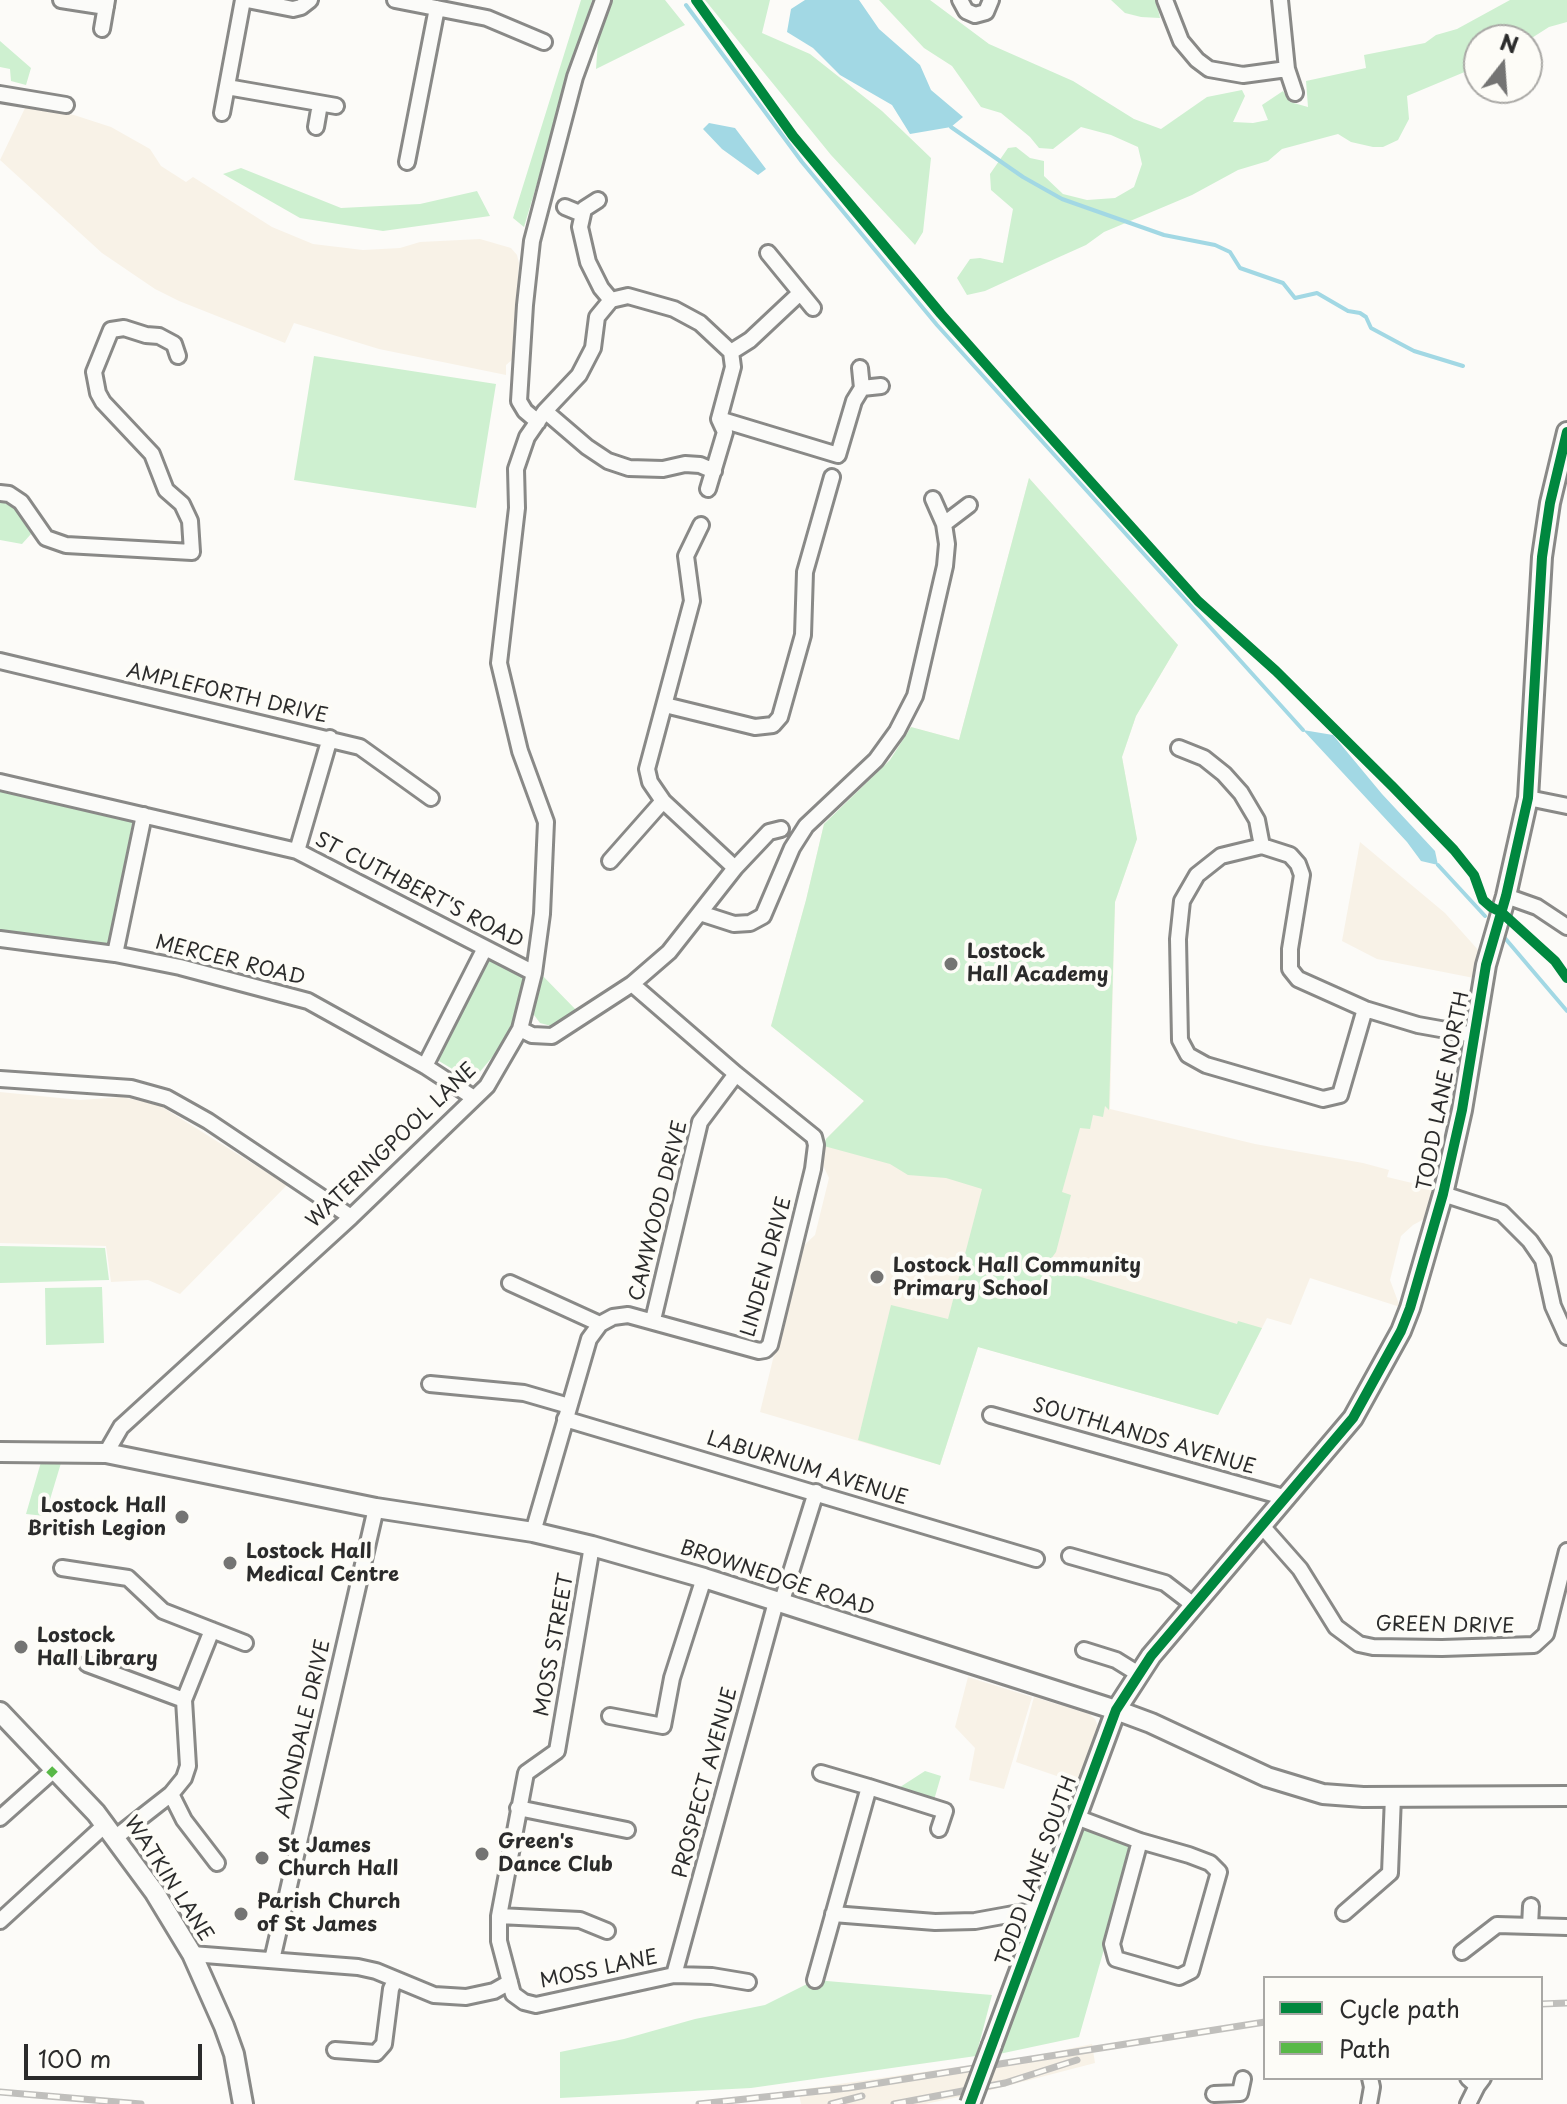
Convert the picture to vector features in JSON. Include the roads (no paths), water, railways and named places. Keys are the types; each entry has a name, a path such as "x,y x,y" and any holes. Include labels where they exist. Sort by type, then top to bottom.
{"main road":[{"name":"TODD LANE NORTH","path":"1116,1710 1137,1673 1353,1418 1401,1331 1443,1194 1462,1110 1486,965 1506,896 1528,798 1542,557 1550,503 1567,432"},
{"name":"BROWNEDGE ROAD","path":"0,1452 106,1453 376,1508 533,1532 592,1546 704,1578 1116,1710 1267,1777 1300,1788 1344,1796 1567,1796"},
{"name":"TODD LANE SOUTH","path":"970,2104 1116,1710"},
{"name":"WATKIN LANE","path":"1,1713 52,1772 111,1831 155,1893 192,1954 234,2054 243,2100"}],"street":[{"path":"61,0 106,4 102,29"},
{"path":"222,113 250,1 297,8 310,0"},
{"path":"395,0 497,21 544,42"},
{"path":"603,0 575,77 532,241 519,401 525,411 541,416 608,461 629,468 663,469 685,464 700,465 714,471"},
{"path":"960,0 966,11 975,15 986,12 991,0"},
{"path":"1165,0 1175,32 1197,60 1209,69 1243,75 1287,69"},
{"path":"1280,0 1287,69 1295,93"},
{"path":"407,162 437,8"},
{"path":"227,87 336,106"},
{"path":"0,94 66,105"},
{"path":"316,127 320,104"},
{"path":"598,200 584,209 582,214 582,246 601,288 611,300 628,296 674,309 700,323 731,352 733,367 719,419 725,432 708,489"},
{"path":"565,207 582,214"},
{"path":"768,253 813,308"},
{"path":"731,352 750,340 800,293"},
{"name":"WATERINGPOOL LANE","path":"106,1453 121,1427 351,1217 487,1086 520,1029 534,973 542,914 546,822 520,751 499,663 517,508 516,469 527,437 541,416 579,375 593,348 597,317 611,300"},
{"path":"0,493 9,494 21,502 46,538 66,545 192,552 190,521 182,504 166,490 152,454 103,402 94,372 111,330 124,328 159,336 174,344 178,356"},
{"path":"719,419 838,455 854,401 862,388 860,368"},
{"path":"862,388 881,386"},
{"path":"665,705 755,727 773,725 780,717 803,635 805,572 832,477"},
{"path":"700,913 734,924 750,923 763,916 787,857 806,826 876,760 897,731 915,696 947,544 944,524 933,499"},
{"path":"944,524 969,505"},
{"path":"701,525 686,556 692,601 647,769 650,782 663,801 735,868"},
{"name":"AMPLEFORTH DRIVE","path":"0,661 360,747 431,798"},
{"path":"297,851 330,738"},
{"path":"1179,748 1204,758 1241,793 1257,820 1262,846"},
{"name":"ST CUTHBERT'S ROAD","path":"0,782 297,851 534,973"},
{"path":"1528,798 1567,806"},
{"path":"610,861 663,801"},
{"path":"115,954 144,815"},
{"path":"520,1029 532,1035 552,1036 632,984 669,952 735,868 769,832 781,829"},
{"path":"1365,1009 1340,1095 1323,1099 1229,1072 1188,1055 1180,1040 1178,939 1182,901 1197,875 1221,856 1262,846 1290,855 1302,875 1290,949 1290,969 1298,979 1365,1009 1418,1025 1474,1035"},
{"path":"1506,896 1537,907 1567,927"},
{"name":"MERCER ROAD","path":"0,939 115,954 243,982 308,1001 425,1066 474,1098"},
{"name":"WATERINGPOOL LANE","path":"425,1066 485,948"},
{"name":"LINDEN DRIVE","path":"600,1324 613,1317 628,1315 759,1351 765,1350 770,1345 813,1169 816,1145 814,1137 632,984"},
{"name":"CAMWOOD DRIVE","path":"653,1320 700,1122 736,1074"},
{"path":"0,1079 131,1088 167,1098 208,1121 351,1217"},
{"path":"1443,1194 1480,1204 1511,1219 1543,1260 1553,1306 1567,1337"},
{"path":"510,1283 600,1324 589,1339 533,1532"},
{"name":"LABURNUM AVENUE","path":"430,1384 524,1393 567,1412 1036,1559"},
{"name":"SOUTHLANDS AVENUE","path":"991,1415 1287,1498"},
{"name":"PROSPECT AVENUE","path":"674,1975 779,1603 816,1492"},
{"name":"AVONDALE DRIVE","path":"272,1960 376,1508"},
{"name":"GREEN DRIVE","path":"1262,1526 1300,1569 1336,1627 1359,1644 1373,1647 1534,1645 1546,1634 1567,1551"},
{"name":"MOSS STREET","path":"518,1808 526,1773 557,1751 592,1546"},
{"path":"1070,1556 1165,1583 1195,1606"},
{"path":"62,1568 128,1578 163,1611 245,1643"},
{"path":"610,1716 663,1726 672,1678 704,1578"},
{"path":"0,1921 111,1831 171,1794 184,1778 188,1766 184,1700 212,1630"},
{"path":"1084,1650 1116,1660 1137,1673"},
{"path":"87,1664 184,1700"},
{"path":"0,1818 52,1772"},
{"path":"821,1773 945,1811 939,1829"},
{"path":"815,1980 869,1787"},
{"path":"171,1794 184,1820 217,1863"},
{"path":"1344,1913 1390,1873 1393,1796"},
{"path":"510,1982 499,1941 499,1916 518,1808 627,1830"},
{"path":"1076,1817 1200,1859 1219,1872 1191,1971 1179,1977 1116,1959 1112,1944 1140,1841"},
{"path":"1530,1926 1531,1906"},
{"path":"833,1914 947,1922 975,1921 1041,1909"},
{"path":"499,1916 580,1920 607,1931"},
{"path":"1462,1952 1497,1925 1567,1927"},
{"name":"MOSS LANE","path":"192,1954 358,1967 434,1995 466,1997 494,1991 510,1982 513,1994 524,2002 536,2005 674,1975 748,1982"},
{"path":"335,2050 376,2053 384,2044 391,1989 395,1980"},
{"path":"1369,2104 1370,2080"},
{"path":"1468,2104 1476,2081"},
{"path":"1214,2094 1243,2092"}],"water":[{"path":"805,0 859,0 879,29 920,65 931,90 963,117 951,127 910,134 892,105 840,75 813,48 787,32 791,9"},
{"path":"709,123 735,128 766,169 758,175 722,149 703,129"},
{"path":"1303,730 1333,735 1435,851 1438,865 1421,861"}],"waterway":[{"path":"686,5 802,162 937,325 1303,730"},
{"path":"951,127 1023,177 1062,199 1164,235 1215,245 1230,252 1240,268 1283,283 1295,298 1317,293 1348,311 1360,313 1366,317 1371,328 1414,351 1463,366"},
{"path":"1438,865 1485,916"},
{"path":"1504,937 1567,1011"}],"railway":[{"path":"1543,2004 1567,2003"},
{"path":"699,2104 848,2088 1263,2022"},
{"path":"894,2104 1005,2083 1077,2060"},
{"path":"0,2092 141,2104"},
{"path":"831,2104 862,2096"}],"place":[{"name":"Lostock Hall Academy","path":"951,964"},
{"name":"Lostock Hall Community Primary School","path":"877,1277"},
{"name":"Lostock Hall British Legion","path":"182,1517"},
{"name":"Lostock Hall Medical Centre","path":"230,1563"},
{"name":"Lostock Hall Library","path":"21,1647"},
{"name":"Green's Dance Club","path":"482,1854"},
{"name":"St James Church Hall","path":"262,1858"},
{"name":"Parish Church of St James","path":"241,1914"}]}
